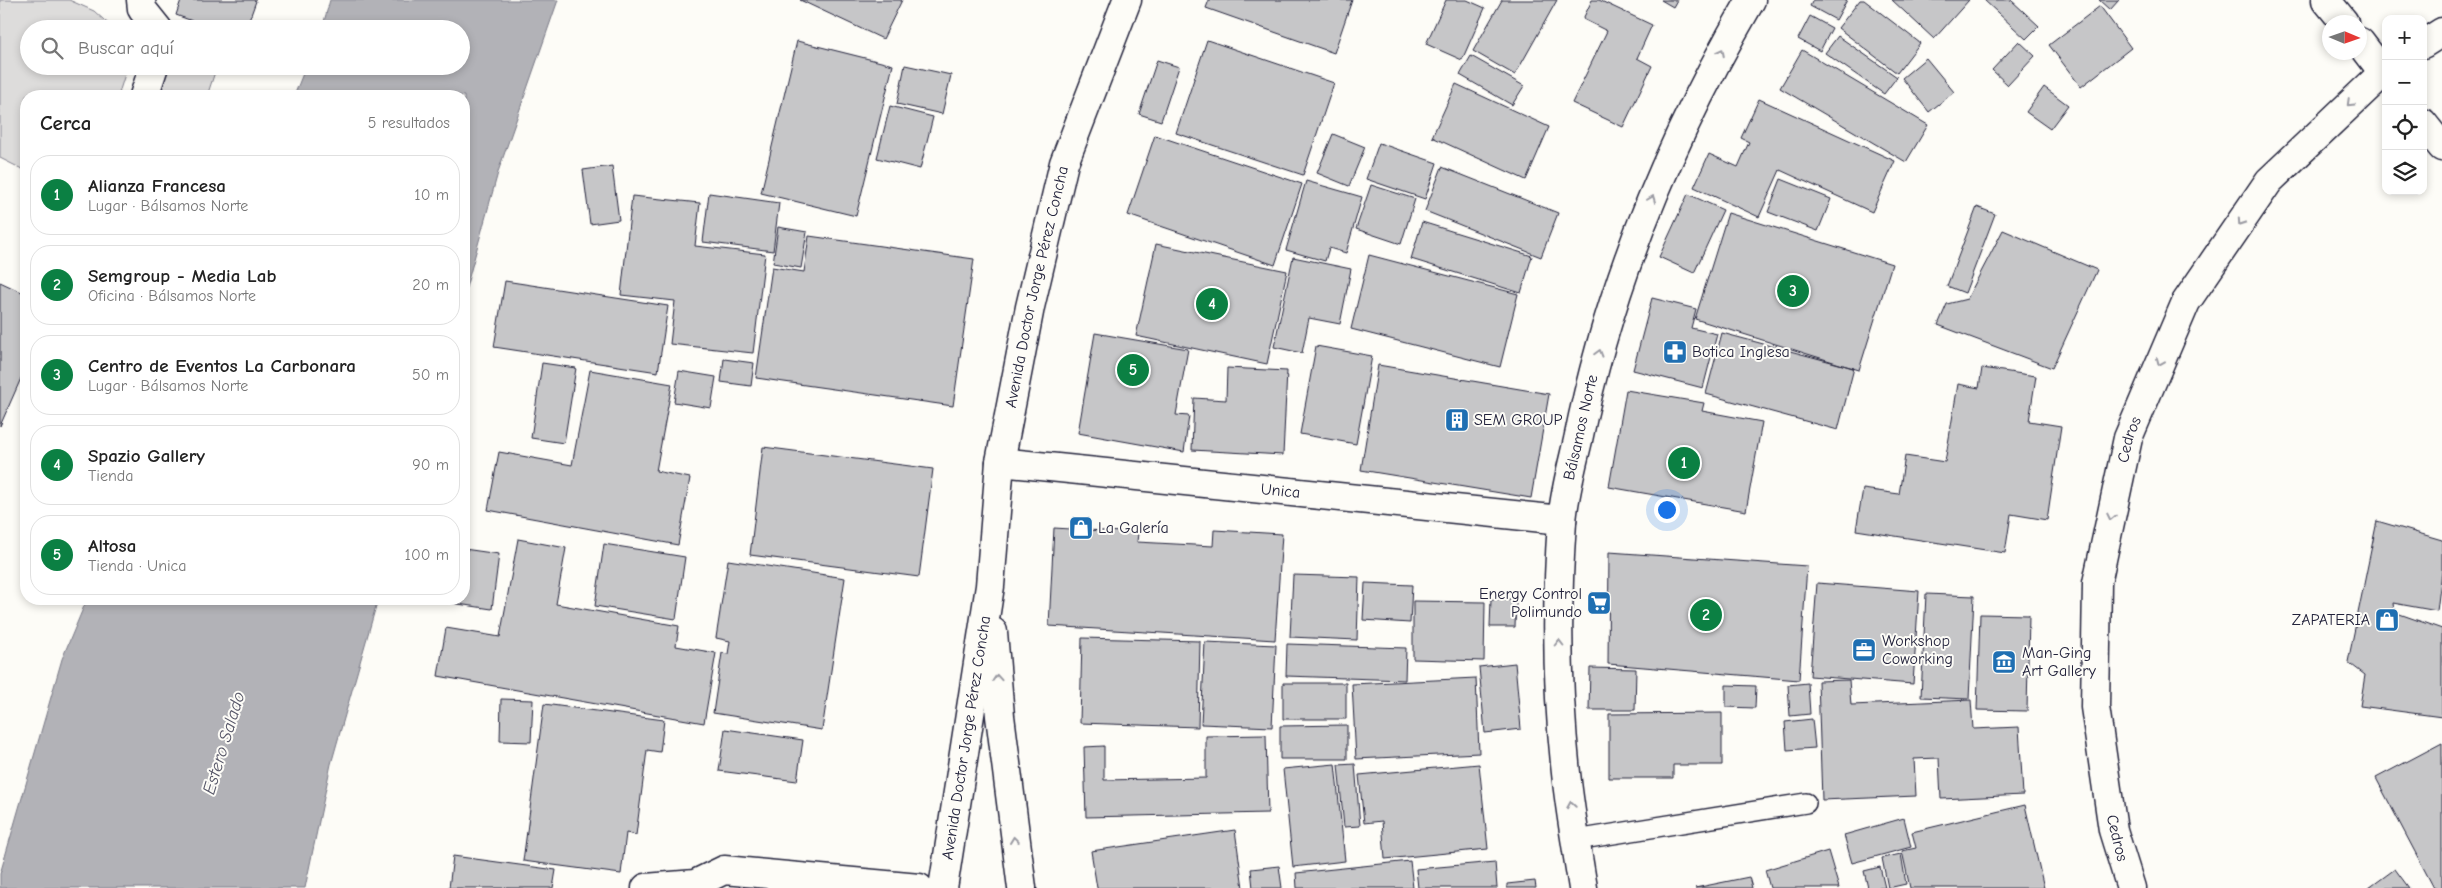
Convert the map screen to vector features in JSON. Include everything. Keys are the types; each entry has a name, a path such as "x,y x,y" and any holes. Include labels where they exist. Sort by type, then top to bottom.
{"street":[{"path":"141,0 142,9 151,20"},
{"name":"Avenida Doctor Jorge Pérez Concha","path":"942,888 990,586 1000,462 1030,307 1064,163 1127,0"},
{"name":"Bálsamos Norte","path":"1583,888 1566,773 1558,646 1562,520 1586,396 1622,276 1668,158 1724,46 1751,0"},
{"path":"2326,0 2338,15"},
{"path":"2427,41 2442,32"},
{"path":"2367,50 2382,68"},
{"path":"146,90 151,75"},
{"name":"Cedros","path":"2131,888 2113,830 2095,707 2097,583 2128,438 2186,302 2269,181 2382,75"},
{"path":"2427,128 2442,147"},
{"name":"Unica","path":"1000,462 1562,520"},
{"name":"Avenida Doctor Jorge Pérez Concha","path":"990,586 1000,716 1022,888"},
{"path":"646,888 695,884 724,870 919,888"}],"lane":[{"path":"1576,840 1806,803"}],"shaded area":[{"path":"0,0 69,0 94,11 104,20 20,20 20,75 125,75 120,90 20,90 20,168 0,158"},
{"path":"158,75 214,75 209,90 152,90"}],"water":[{"path":"330,0 558,0 499,169 470,273 470,90 296,90 302,75 470,75 470,20 324,20"},
{"name":"Estero Salado","path":"84,605 376,605 331,764 305,888 0,888 0,874 62,659"}],"building":[{"path":"181,0 256,1 249,20 190,20 176,15"},
{"path":"800,0 902,0 883,39"},
{"path":"1209,0 1352,0 1334,53 1206,8"},
{"path":"1446,0 1467,0 1485,8 1462,60 1426,44"},
{"path":"1502,0 1557,0 1515,75 1473,51"},
{"path":"1592,0 1599,0 1652,25 1637,58 1652,66 1623,127 1572,103 1607,31 1583,19"},
{"path":"1661,0 1677,0 1673,7"},
{"path":"1813,0 1847,0 1836,20 1810,6"},
{"path":"1860,0 1864,0 1920,43 1897,73 1838,28"},
{"path":"1892,0 1969,0 1934,39"},
{"path":"1984,0 2011,0 2039,26 2026,39"},
{"path":"2099,0 2119,0 2110,10"},
{"path":"2100,6 2131,48 2081,87 2049,45"},
{"path":"1810,16 1832,28 1820,51 1798,39"},
{"path":"1838,36 1897,77 1884,94 1825,53"},
{"path":"1207,40 1334,83 1303,175 1176,133"},
{"path":"797,41 893,65 856,216 761,193"},
{"path":"2019,41 2035,56 2008,85 1992,70"},
{"path":"1802,50 1928,125 1906,162 1780,88"},
{"path":"1471,56 1524,86 1512,105 1460,75"},
{"path":"1926,58 1954,92 1929,112 1902,78"},
{"path":"1157,60 1179,67 1161,121 1139,114"},
{"path":"905,65 951,75 942,114 897,104"},
{"path":"1456,84 1549,127 1526,180 1432,137"},
{"path":"2044,87 2068,105 2050,129 2026,112"},
{"path":"1759,99 1895,161 1872,212 1780,170 1759,217 1694,187 1709,154 1738,167 1749,142 1741,138"},
{"path":"890,106 933,117 920,169 877,158"},
{"path":"1333,134 1365,147 1349,186 1317,173"},
{"path":"1155,135 1302,184 1275,265 1128,215"},
{"path":"1379,143 1437,163 1425,199 1366,179"},
{"path":"612,166 619,220 590,224 583,170"},
{"path":"1442,167 1558,213 1541,257 1425,211"},
{"path":"1781,179 1831,199 1818,231 1768,212"},
{"path":"1306,181 1362,197 1346,253 1329,248 1325,261 1286,250"},
{"path":"1371,185 1415,199 1401,244 1356,229"},
{"path":"709,193 779,203 773,251 703,242"},
{"path":"1688,194 1723,210 1694,273 1659,257"},
{"path":"632,196 700,203 695,246 765,254 753,353 670,344 675,301 621,295"},
{"path":"1977,207 1995,214 1965,293 1947,286"},
{"path":"1728,213 1892,264 1859,370 1695,319"},
{"path":"1422,222 1532,256 1521,293 1411,259"},
{"path":"778,227 807,232 801,268 773,263"},
{"path":"2003,230 2097,270 2052,368 1938,325 1947,304 1967,299"},
{"path":"809,236 974,259 953,406 756,378 772,267 804,272"},
{"path":"1156,244 1287,271 1267,364 1136,336"},
{"path":"1369,255 1518,294 1500,367 1351,329"},
{"path":"1293,257 1351,269 1340,324 1309,318 1302,353 1274,347"},
{"path":"505,281 668,306 658,372 494,347"},
{"path":"0,282 20,291 20,381 0,426"},
{"name":"Botica Inglesa","path":"1652,298 1696,309 1691,328 1717,334 1703,388 1633,370"},
{"path":"1095,333 1188,349 1176,415 1189,416 1184,452 1078,433"},
{"path":"1722,333 1854,368 1838,430 1706,394"},
{"path":"1316,346 1372,356 1356,444 1300,434"},
{"path":"724,359 754,363 751,386 721,382"},
{"path":"542,363 576,368 564,443 531,438"},
{"name":"SEM GROUP","path":"1378,365 1549,394 1531,498 1361,470"},
{"path":"1227,368 1287,371 1283,455 1192,450 1194,398 1226,400"},
{"path":"1982,368 2036,376 2029,421 2061,426 2047,520 2011,514 2005,553 1856,530 1863,489 1899,494 1905,456 1945,462 1958,384 1979,388"},
{"path":"590,370 672,384 656,471 690,478 678,545 488,510 499,452 572,465"},
{"path":"679,371 716,377 711,408 674,402"},
{"path":"1626,390 1704,403 1702,411 1762,422 1746,511 1609,487"},
{"path":"763,447 933,469 919,577 750,555"},
{"name":"ZAPATERIA","path":"2377,521 2442,540 2442,571 2437,611 2393,603 2394,612 2442,629 2442,717 2360,706 2365,675 2348,662"},
{"path":"1054,528 1138,533 1137,542 1213,546 1214,530 1282,534 1275,640 1049,626"},
{"path":"518,539 566,548 556,604 679,626 676,646 716,653 704,723 438,676 446,628 500,637"},
{"path":"604,544 685,557 676,619 595,606"},
{"path":"470,550 499,554 492,609 464,605 470,605"},
{"path":"1609,552 1807,566 1799,680 1608,664"},
{"path":"728,560 845,578 822,730 713,713 722,653 728,654 730,641 716,638"},
{"path":"1293,575 1359,577 1357,640 1290,637"},
{"path":"1365,583 1412,585 1410,623 1363,620"},
{"name":"Workshop Coworking","path":"1817,583 1919,591 1913,684 1810,676"},
{"path":"1926,594 1974,596 1969,699 1921,697"},
{"path":"1491,599 1516,599 1515,627 1490,627"},
{"path":"1413,601 1485,602 1484,661 1413,659"},
{"name":"Man-Ging Art Gallery","path":"1980,614 2029,615 2027,711 1977,710"},
{"path":"1082,638 1200,641 1198,727 1080,723"},
{"path":"1205,642 1276,645 1272,727 1201,724"},
{"path":"1287,644 1406,648 1405,680 1286,676"},
{"path":"1515,663 1521,729 1485,733 1479,667"},
{"path":"1590,668 1636,669 1635,710 1589,710"},
{"path":"1476,678 1479,753 1356,759 1352,684"},
{"path":"1849,680 1851,705 1971,700 1973,729 2019,727 2023,795 1941,799 1939,758 1914,759 1916,796 1822,800 1818,681"},
{"path":"1283,683 1346,683 1346,719 1283,719"},
{"path":"1808,683 1810,714 1790,716 1788,685"},
{"path":"1726,685 1756,686 1755,708 1726,707"},
{"path":"501,699 533,700 531,742 500,741"},
{"path":"544,704 664,720 660,752 647,750 636,835 626,833 621,874 523,861"},
{"path":"1722,713 1722,765 1673,765 1673,778 1609,778 1609,714"},
{"path":"1812,719 1815,748 1787,750 1785,722"},
{"path":"1347,725 1347,759 1280,759 1280,726"},
{"path":"725,729 803,740 797,781 719,771"},
{"path":"1266,735 1268,813 1086,817 1084,747 1104,746 1104,780 1206,778 1206,736"},
{"path":"2442,743 2442,888 2434,888 2376,778"},
{"path":"1335,764 1345,861 1293,867 1283,769"},
{"path":"1355,764 1360,826 1344,827 1338,765"},
{"path":"1479,764 1488,849 1385,859 1382,821 1364,823 1359,775"},
{"path":"2025,805 2044,888 1910,888 1902,851 1916,848 1912,832"},
{"path":"1904,818 1911,847 1852,863 1844,835"},
{"path":"1235,830 1243,888 1097,888 1091,851"},
{"path":"1828,851 1839,888 1770,888 1765,870"},
{"path":"1901,854 1906,884 1888,888 1882,858"},
{"path":"453,856 556,870 553,888 449,888"},
{"path":"1410,861 1413,888 1297,888 1296,873"},
{"path":"1495,862 1497,888 1418,888 1416,869"},
{"path":"1279,866 1282,888 1253,888 1251,869"},
{"path":"1880,867 1885,888 1868,888 1864,871"},
{"path":"2395,869 2409,888 2369,888"},
{"path":"1749,877 1752,888 1695,888"},
{"path":"1535,881 1536,888 1507,888 1507,884"}],"place":[{"name":"Centro de Eventos La Carbonara","path":"1793,291"},
{"name":"Spazio Gallery","path":"1212,304"},
{"name":"Botica Inglesa","path":"1675,352"},
{"name":"Altosa","path":"1133,370"},
{"name":"SEM GROUP","path":"1457,420"},
{"name":"Alianza Francesa","path":"1684,463"},
{"name":"La Galería","path":"1081,528"},
{"name":"Energy Control Polimundo","path":"1599,603"},
{"name":"Semgroup - Media Lab","path":"1706,615"},
{"name":"ZAPATERIA","path":"2387,620"},
{"name":"Workshop Coworking","path":"1864,650"},
{"name":"Man-Ging Art Gallery","path":"2004,662"}]}
